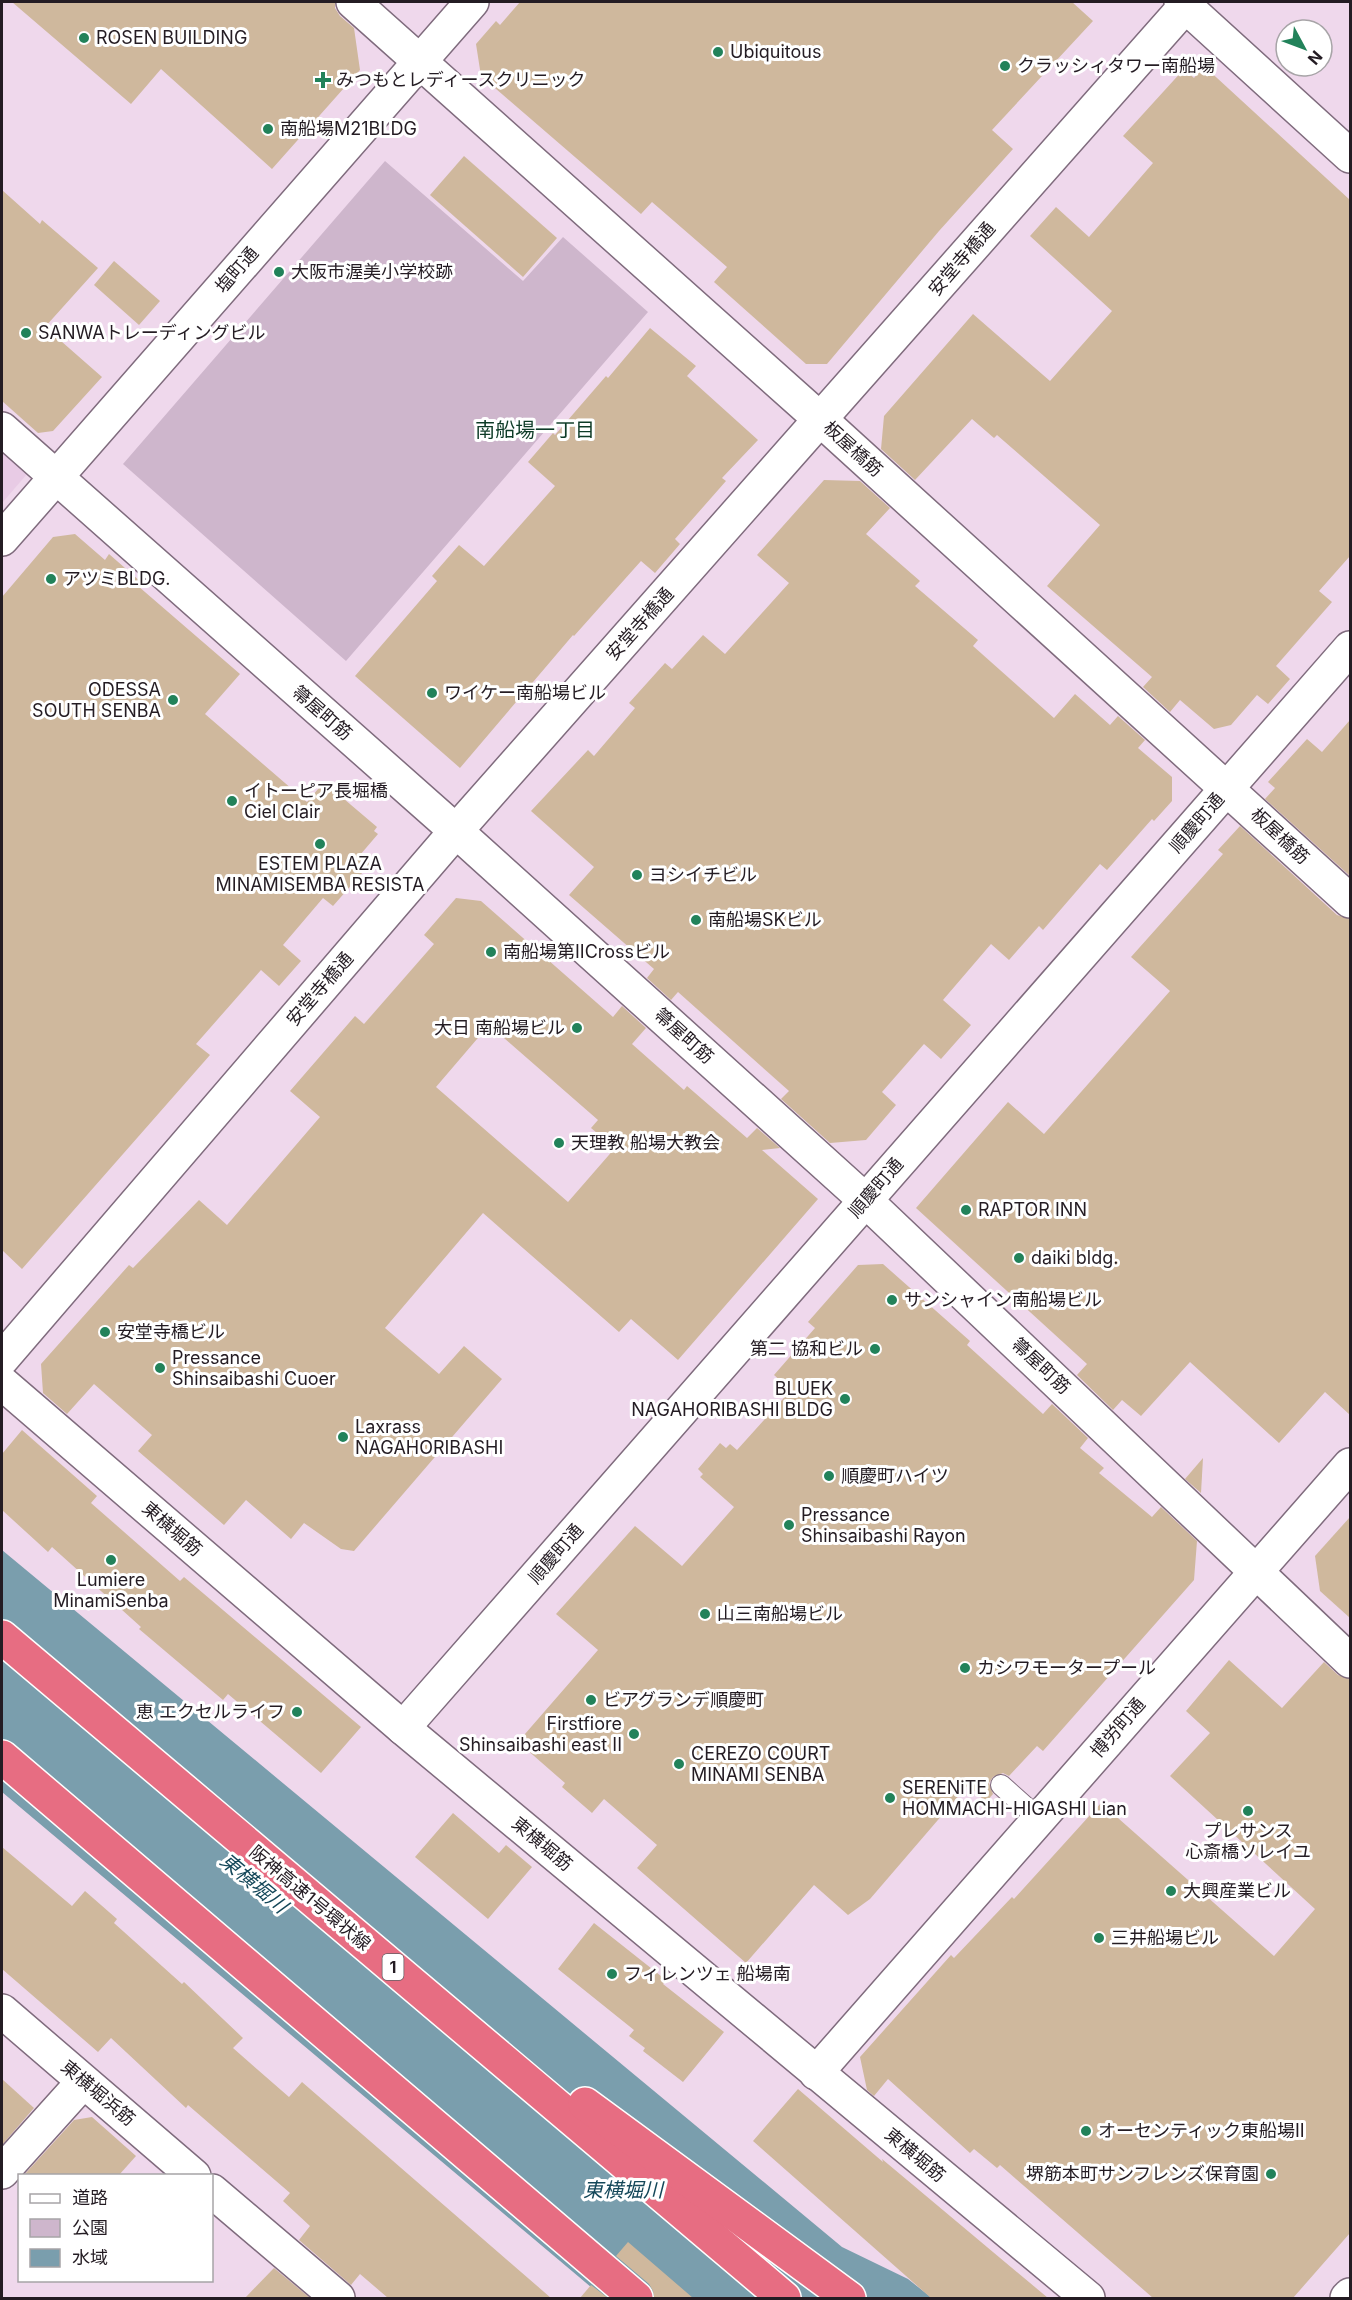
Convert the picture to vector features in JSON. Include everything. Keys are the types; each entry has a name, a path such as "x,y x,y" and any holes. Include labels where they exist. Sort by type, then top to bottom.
{"highway":[{"name":"阪神高速1号環状線","path":"2,1637 784,2298"},
{"path":"2,1757 636,2298"},
{"name":"1","path":"345,1927 849,2298"}],"street":[{"name":"板屋橋筋","path":"353,2 820,420 1350,901"},
{"name":"塩町通","path":"2,538 472,2"},
{"path":"1185,3 1350,156"},
{"name":"安堂寺橋通","path":"2,1359 456,831 1185,3"},
{"name":"箒屋町筋","path":"2,429 456,831 865,1200 1350,1661"},
{"name":"順慶町通","path":"403,1728 1350,648"},
{"name":"東横堀筋","path":"2,1383 403,1728 1088,2298"},
{"name":"博労町通","path":"816,2073 1350,1465"},
{"name":"東横堀浜筋","path":"2,2011 193,2174"},
{"path":"2,2172 83,2082"},
{"path":"213,2192 338,2298"},
{"path":"1347,2298 1350,2295"}],"lane":[{"path":"1001,1785 1039,1819"}],"shaded area":[{"path":"2,452 27,474 2,503"}],"green space":[{"path":"385,161 523,281 563,237 648,312 346,661 123,464"}],"water":[{"name":"東横堀川","path":"2,1550 842,2247 908,2279 932,2298 604,2298 2,1792"}],"building":[{"path":"12,2 335,2 335,8 340,16 354,28 360,70 272,169 161,69 131,104"},
{"path":"520,2 1072,2 1093,21 992,130 1013,149 939,231 827,364 806,364 714,282 727,267 652,202 641,214 481,76 476,44 496,21 500,25"},
{"path":"1204,66 1350,200 1350,556 1319,591 1332,602 1276,666 1290,679 1268,704 1257,695 1231,725 1214,729 1180,700 1170,712 1143,687 1152,677 1047,586 1100,525 997,435 994,438 972,419 915,480 881,449 884,416 973,314 1050,381 1112,311 1030,236 1056,207 1089,237 1153,163 1123,136 1184,69 1194,78"},
{"path":"464,156 557,238 523,277 430,195"},
{"path":"2,190 40,224 42,220 98,268 45,327 102,377 53,431 38,433 2,401"},
{"path":"114,261 160,301 139,325 94,285"},
{"path":"650,328 696,366 687,376 758,440 722,478 726,481 675,539 680,544 655,573 641,561 573,635 460,768 355,676 437,581 432,576 459,545 484,566 555,486 528,462 553,433 555,435 606,376 608,378"},
{"path":"824,480 860,481 890,508 866,534 920,581 915,586 978,640 973,646 1054,718 1075,694 1110,725 1118,716 1145,740 1138,748 1172,777 1172,801 1154,821 1152,819 1107,870 1100,864 1043,930 1039,926 1009,960 991,944 943,1000 971,1025 941,1059 924,1044 882,1092 896,1105 866,1140 830,1143 781,1099 789,1091 678,992 671,1000 647,978 654,969 569,895 594,867 531,811 588,750 594,756 635,708 629,703 665,663 672,669 703,635 725,654 789,583 757,555"},
{"path":"75,534 105,560 109,554 141,582 138,586 240,674 205,714 307,802 324,782 377,827 374,831 378,834 360,855 370,864 333,906 323,898 283,945 301,961 279,986 261,970 196,1044 210,1055 22,1269 2,1250 2,597 53,537"},
{"path":"1350,720 1350,876 1265,799 1275,788 1268,782 1307,739 1322,752"},
{"path":"1240,826 1337,915 1350,919 1350,1415 1325,1392 1279,1443 1190,1362 1141,1416 1122,1400 1113,1410 1077,1375 1087,1364 916,1208 1008,1102 1044,1134 1170,991 1131,957 1223,854 1218,850"},
{"path":"456,898 481,901 613,1017 622,1006 646,1028 632,1044 684,1090 687,1086 747,1138 757,1128 780,1148 762,1150 818,1199 678,1360 631,1319 619,1332 483,1213 385,1328 439,1374 464,1346 502,1379 354,1551 341,1549 304,1523 291,1539 246,1500 224,1525 138,1451 152,1435 94,1384 67,1414 43,1393 41,1364 129,1265 133,1268 199,1200 227,1225 320,1117 290,1091 355,1016 364,1024 434,944 424,935","holes":["489,1025 598,1120 591,1128 615,1148 568,1202 436,1087"]},
{"path":"883,1264 970,1341 967,1345 1043,1414 1052,1404 1088,1438 1080,1448 1104,1468 1099,1473 1152,1517 1161,1507 1197,1541 1194,1580 1043,1751 1037,1746 1009,1776 1003,1773 993,1777 989,1783 993,1794 986,1802 968,1785 870,1899 848,1915 814,1885 746,1963 637,1868 657,1845 604,1799 592,1813 562,1787 565,1783 518,1742 598,1650 556,1614 635,1526 682,1566 734,1507 700,1477 703,1474 698,1469 720,1443 726,1448 730,1444 737,1450 791,1390 774,1375 815,1328 808,1322 858,1265"},
{"path":"22,1430 97,1496 91,1503 180,1581 184,1577 361,1727 321,1773 228,1694 223,1700 139,1629 141,1627 52,1547 48,1552 2,1510 2,1454"},
{"path":"1203,1458 1201,1493 1185,1479"},
{"path":"1350,1517 1350,1618 1320,1591 1315,1556"},
{"path":"1229,1660 1282,1708 1324,1662 1338,1675 1350,1679 1350,2233 1293,2298 1153,2298 1000,2165 997,2168 974,2149 970,2153 888,2079 874,2096 867,2090 860,2057 951,1955 954,1958 1012,1897 1014,1899 1101,1803 1274,1956 1315,1909 1170,1776 1210,1733 1186,1711"},
{"path":"453,1813 499,1853 506,1845 532,1867 488,1919 415,1857"},
{"path":"2,1847 72,1906 85,1891 117,1919 114,1923 182,1984 184,1982 243,2038 233,2048 289,2097 302,2082 551,2298 388,2298 360,2274 351,2285 299,2240 310,2226 283,2201 290,2193 188,2105 186,2108 111,2038 98,2052 2,1969"},
{"path":"594,1923 666,1980 663,1984 724,2032 683,2082 643,2051 645,2048 629,2036 634,2030 558,1969"},
{"path":"2,2079 34,2108 2,2145"},
{"path":"798,2089 1048,2298 931,2298 753,2141"},
{"path":"92,2117 136,2156 120,2174 25,2174 74,2120"},
{"path":"628,2242 693,2298 654,2298 649,2284 616,2256"},
{"path":"274,2268 310,2298 245,2298"},
{"path":"591,2285 608,2298 580,2298"}],"place":[{"name":"ROSEN BUILDING","path":"84,38"},
{"name":"Ubiquitous","path":"718,52"},
{"name":"クラッシィタワー南船場","path":"1005,66"},
{"name":"みつもとレディースクリニック","path":"323,80"},
{"name":"南船場M21BLDG","path":"268,129"},
{"name":"大阪市渥美小学校跡","path":"279,272"},
{"name":"SANWAトレーディングビル","path":"26,333"},
{"name":"アツミBLDG.","path":"51,579"},
{"name":"ワイケー南船場ビル","path":"432,693"},
{"name":"ODESSA SOUTH SENBA","path":"173,700"},
{"name":"イトーピア長堀橋 Ciel Clair","path":"232,801"},
{"name":"ESTEM PLAZA MINAMISEMBA RESISTA","path":"320,844"},
{"name":"ヨシイチビル","path":"637,875"},
{"name":"南船場SKビル","path":"696,920"},
{"name":"南船場第IICrossビル","path":"491,952"},
{"name":"大日 南船場ビル","path":"577,1028"},
{"name":"天理教 船場大教会","path":"559,1143"},
{"name":"RAPTOR INN","path":"966,1210"},
{"name":"daiki bldg.","path":"1019,1258"},
{"name":"サンシャイン南船場ビル","path":"892,1300"},
{"name":"安堂寺橋ビル","path":"105,1332"},
{"name":"第二 協和ビル","path":"875,1349"},
{"name":"Pressance Shinsaibashi Cuoer","path":"160,1368"},
{"name":"BLUEK NAGAHORIBASHI BLDG","path":"845,1399"},
{"name":"Laxrass NAGAHORIBASHI","path":"343,1437"},
{"name":"順慶町ハイツ","path":"829,1476"},
{"name":"Pressance Shinsaibashi Rayon","path":"789,1525"},
{"name":"Lumiere MinamiSenba","path":"111,1560"},
{"name":"山三南船場ビル","path":"705,1614"},
{"name":"カシワモータープール","path":"965,1668"},
{"name":"ビアグランデ順慶町","path":"591,1700"},
{"name":"恵 エクセルライフ","path":"297,1712"},
{"name":"Firstfiore Shinsaibashi east II","path":"634,1734"},
{"name":"CEREZO COURT MINAMI SENBA","path":"679,1764"},
{"name":"SERENiTE HOMMACHI-HIGASHI Lian","path":"890,1798"},
{"name":"プレサンス 心斎橋ソレイユ","path":"1248,1811"},
{"name":"大興産業ビル","path":"1171,1891"},
{"name":"三井船場ビル","path":"1099,1938"},
{"name":"フィレンツェ 船場南","path":"612,1974"},
{"name":"オーセンティック東船場II","path":"1086,2131"},
{"name":"堺筋本町サンフレンズ保育園","path":"1271,2174"}],"district":[{"name":"南船場一丁目","path":"535,430"}]}
